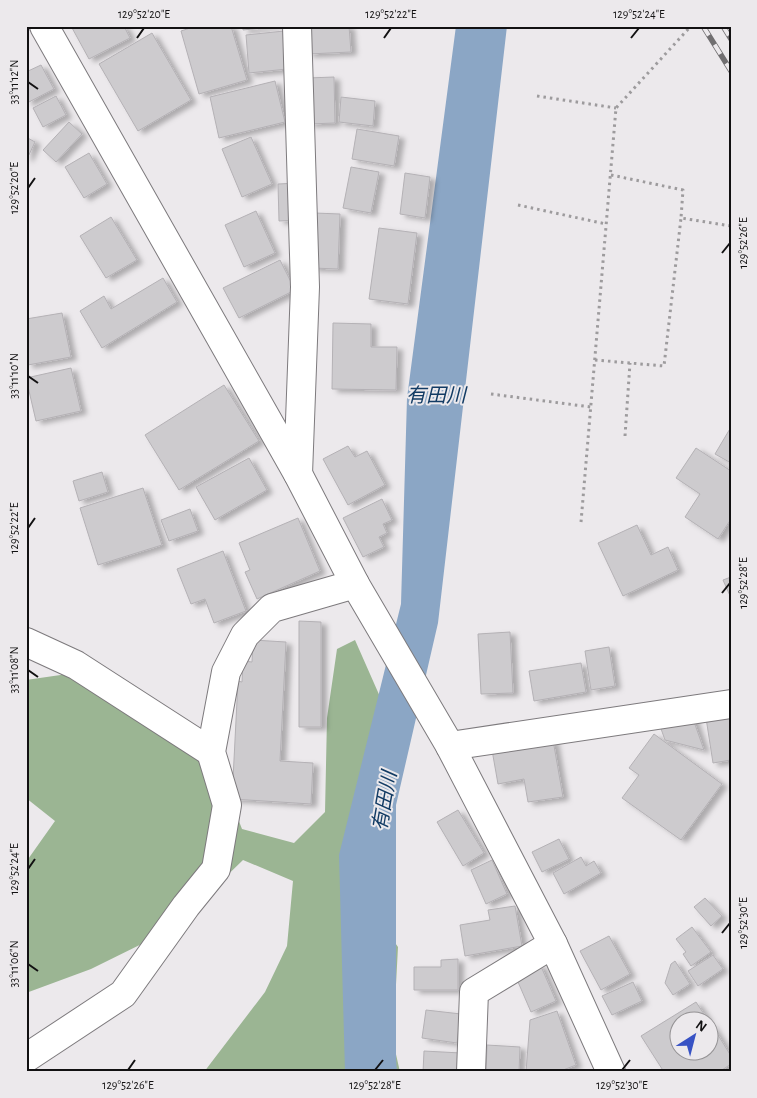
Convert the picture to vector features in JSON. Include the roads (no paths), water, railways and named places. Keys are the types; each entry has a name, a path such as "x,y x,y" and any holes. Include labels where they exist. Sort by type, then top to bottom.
{"street":[{"path":"44,26 298,474 355,584 450,746 553,944 611,1072"},
{"path":"297,26 305,287 298,474"},
{"path":"26,1058 123,994 186,906 216,869 227,805 211,752 226,672 245,635 272,608 355,584"},
{"path":"26,642 76,665 211,752"},
{"path":"450,746 731,704"},
{"path":"472,1072 474,992 553,944"}],"water":[{"name":"有田川","path":"456,26 507,26 438,623 396,805 397,1072 345,1072 339,855 401,604 407,398"}],"railway":[{"path":"703,26 731,71"},
{"path":"723,26 731,39"}]}
